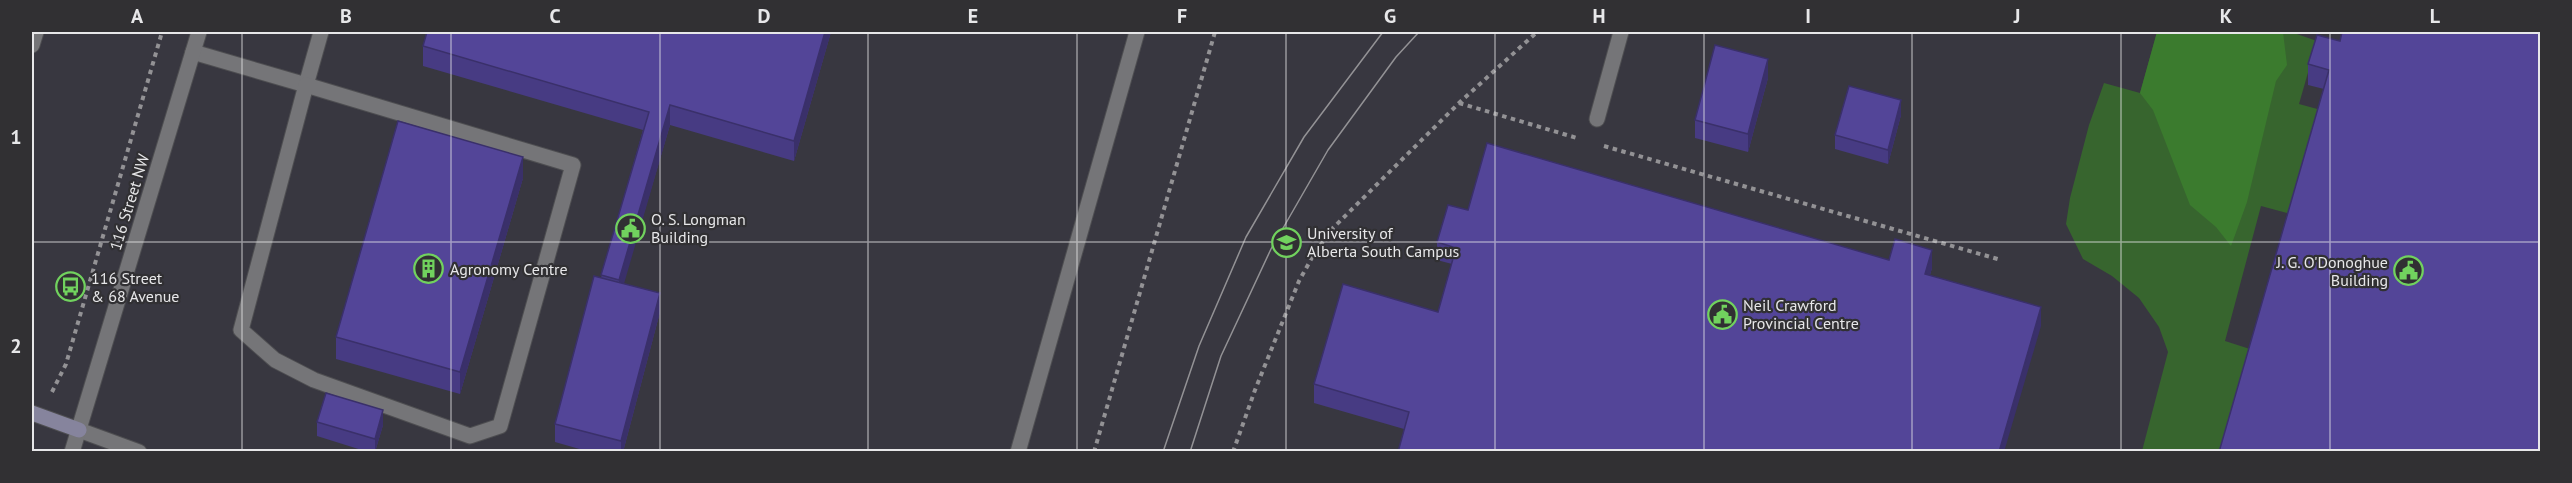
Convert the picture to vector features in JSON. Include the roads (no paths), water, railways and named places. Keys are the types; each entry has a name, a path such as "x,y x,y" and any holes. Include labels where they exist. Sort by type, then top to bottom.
{"main road":[{"path":"32,412 79,430"}],"street":[{"path":"32,45 36,32"},
{"name":"116 Street NW","path":"72,452 199,32"},
{"path":"193,52 306,85 573,165 500,426 470,436 314,380 275,360 241,330 306,85 321,32"},
{"path":"1018,452 1137,32"},
{"path":"1597,118 1621,32"},
{"path":"79,430 139,452"}],"tram line":[{"path":"1163,452 1199,346 1246,237 1304,137 1383,32"},
{"path":"1190,452 1221,356 1271,249 1328,150 1396,57 1419,32"}],"place":[{"name":"O. S. Longman Building","path":"630,228"},
{"name":"University of Alberta South Campus","path":"1286,242"},
{"name":"Agronomy Centre","path":"429,269"},
{"name":"J. G. O'Donoghue Building","path":"2409,271"},
{"name":"116 Street & 68 Avenue","path":"70,287"},
{"name":"Neil Crawford Provincial Centre","path":"1722,314"}]}
